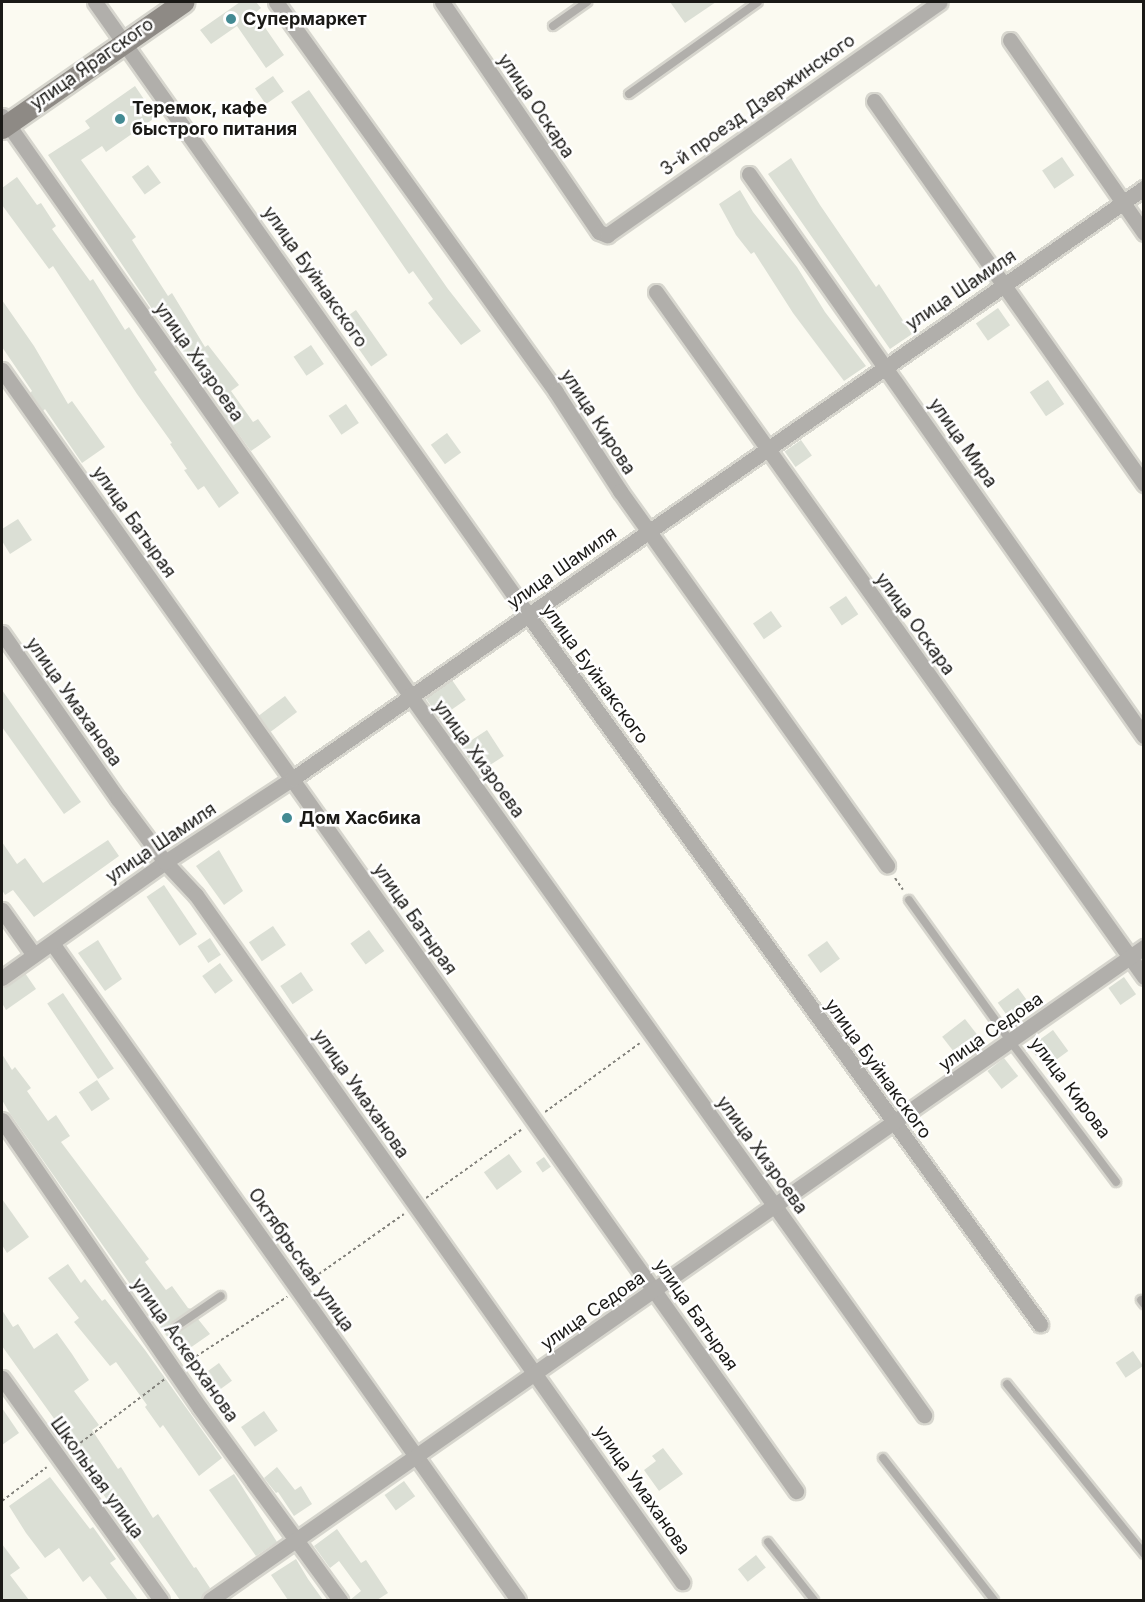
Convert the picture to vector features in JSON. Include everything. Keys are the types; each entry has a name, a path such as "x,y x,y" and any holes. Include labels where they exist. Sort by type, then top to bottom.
{"main road":[{"name":"улица Ярагского","path":"3,122 183,2"}],"street":[{"name":"улица Буйнакского","path":"95,2 528,615 893,1124 1040,1324"},
{"name":"улица Кирова","path":"276,2 556,392 649,531 887,865"},
{"name":"улица Оскара","path":"442,2 598,232"},
{"name":"3-й проезд Дзержинского","path":"598,232 608,235 641,214 660,196 734,148 940,2"},
{"path":"1010,40 1143,233"},
{"path":"874,101 1143,484"},
{"name":"улица Хизроева","path":"3,122 924,1415"},
{"name":"улица Мира","path":"749,174 1143,735"},
{"name":"улица Шамиля","path":"2,978 165,862 292,779 1143,188"},
{"name":"улица Оскара","path":"656,292 1143,977"},
{"name":"улица Батырая","path":"2,370 796,1491"},
{"name":"улица Умаханова","path":"2,633 165,862 196,895 682,1582"},
{"path":"2,910 34,955"},
{"name":"Октябрьская улица","path":"52,943 518,1600"},
{"name":"улица Седова","path":"210,1600 536,1375 1143,947"},
{"name":"улица Аскерханова","path":"2,1120 175,1371 340,1600"},
{"name":"Школьная улица","path":"2,1378 161,1600"}],"lane":[{"path":"553,26 587,2"},
{"path":"629,94 758,2"},
{"name":"улица Кирова","path":"909,900 1011,1042 1116,1182"},
{"path":"177,1326 221,1296"},
{"path":"1007,1384 1143,1554"},
{"path":"884,1458 994,1600"},
{"path":"768,1542 814,1600"}],"path":[{"path":"887,865 909,900"},
{"path":"2,1502 175,1371 298,1289 416,1206 652,1035"}],"building":[{"path":"240,2 256,2 261,8 255,13 284,55 266,68 237,26 211,44 200,30"},
{"path":"670,2 716,2 685,23"},
{"path":"273,76 284,92 266,104 255,89"},
{"path":"135,86 156,117 106,152 102,146 81,160 136,237 132,240 168,296 172,293 205,347 208,345 239,385 231,391 253,422 258,419 271,437 251,451 219,407 224,403 204,373 201,375 167,331 48,155 90,128 85,121"},
{"path":"309,90 448,289 481,331 461,345 428,303 433,299 413,271 409,274 291,102"},
{"path":"1062,157 1074,175 1054,189 1042,170"},
{"path":"791,158 876,287 879,284 912,334 890,349 768,174"},
{"path":"148,165 161,183 145,195 132,177"},
{"path":"17,177 37,205 41,203 56,226 52,229 90,281 93,279 125,330 129,327 157,370 154,372 239,493 219,508 204,486 198,490 184,470 187,469 170,444 172,443 53,266 49,269 2,205 2,188"},
{"path":"740,190 753,212 797,267 825,312 866,366 844,381 793,313 754,252 751,254 736,235 719,204"},
{"path":"2,300 34,346 68,404 72,401 105,447 82,463 45,409 43,411 30,393 32,391 2,347"},
{"path":"998,308 1010,325 988,341 976,323"},
{"path":"356,310 388,355 371,367 340,321"},
{"path":"311,345 324,364 306,376 294,357"},
{"path":"1048,380 1064,404 1046,416 1030,392"},
{"path":"346,404 359,423 341,435 329,416"},
{"path":"447,433 461,452 445,464 431,445"},
{"path":"801,440 812,456 796,467 785,451"},
{"path":"18,519 32,540 10,554 2,541 2,529"},
{"path":"846,596 858,614 842,625 829,607"},
{"path":"771,611 782,627 764,639 753,624"},
{"path":"452,680 466,700 440,718 426,698"},
{"path":"2,690 81,802 64,814 2,727"},
{"path":"285,696 297,712 271,732 259,716"},
{"path":"487,730 504,756 478,773 461,747"},
{"path":"108,840 119,856 34,917 13,890 5,895 2,890 2,842 17,864 25,858 43,883"},
{"path":"219,850 243,891 224,905 196,866"},
{"path":"164,885 197,934 180,946 147,897"},
{"path":"273,926 286,945 262,961 249,942"},
{"path":"369,930 384,951 366,965 350,944"},
{"path":"210,938 221,955 208,963 197,946"},
{"path":"98,940 122,979 105,991 78,953"},
{"path":"827,941 840,959 821,973 808,955"},
{"path":"220,963 233,981 215,994 202,976"},
{"path":"301,972 313,990 293,1004 280,986"},
{"path":"25,973 36,989 6,1010 2,1003 2,988"},
{"path":"1124,977 1136,994 1120,1005 1108,988"},
{"path":"1018,988 1033,1009 1013,1024 998,1003"},
{"path":"63,993 114,1068 98,1079 47,1004"},
{"path":"965,1019 980,1038 957,1056 942,1037"},
{"path":"1053,1030 1068,1051 1045,1068 1030,1047"},
{"path":"2,1054 12,1070 15,1067 31,1088 27,1091 48,1121 56,1115 70,1136 61,1142 149,1259 145,1262 166,1290 172,1286 188,1308 192,1309 173,1321 172,1330 180,1331 198,1319 210,1334 180,1355 9,1112 2,1100"},
{"path":"1004,1058 1018,1076 1002,1089 987,1071"},
{"path":"97,1080 110,1099 92,1111 79,1092"},
{"path":"509,1154 522,1172 497,1190 484,1172"},
{"path":"544,1157 551,1167 543,1173 536,1163"},
{"path":"2,1199 29,1237 7,1253 2,1245"},
{"path":"68,1264 81,1283 85,1279 102,1301 105,1299 145,1350 222,1458 199,1476 163,1425 160,1428 145,1407 147,1405 116,1362 110,1366 74,1322 79,1318 48,1278"},
{"path":"2,1310 13,1327 18,1324 34,1349 57,1333 72,1354 89,1380 74,1391 99,1425 92,1430 118,1469 121,1467 153,1518 158,1514 210,1588 200,1600 180,1600 115,1507 113,1509 76,1453 78,1452 2,1346"},
{"path":"1133,1351 1143,1366 1126,1378 1116,1363"},
{"path":"219,1363 232,1381 214,1394 201,1376"},
{"path":"2,1408 19,1433 2,1445"},
{"path":"264,1411 278,1431 255,1447 241,1427"},
{"path":"663,1448 683,1474 659,1491 644,1470 656,1461 652,1456"},
{"path":"277,1467 295,1490 301,1486 312,1504 294,1516 278,1492 276,1493 264,1478"},
{"path":"234,1474 277,1542 256,1556 209,1490"},
{"path":"50,1477 90,1529 93,1527 116,1559 110,1563 138,1600 108,1600 90,1576 83,1582 59,1548 45,1558 26,1533 9,1506"},
{"path":"404,1481 415,1496 396,1510 385,1495"},
{"path":"337,1529 361,1563 366,1560 388,1593 377,1600 350,1600 361,1591 339,1561 330,1568 314,1546"},
{"path":"2,1544 20,1568 10,1575 29,1600 2,1600"},
{"path":"756,1555 766,1568 748,1582 738,1569"},
{"path":"296,1559 323,1600 288,1600 271,1575"}],"place":[{"name":"Супермаркет","path":"231,19"},
{"name":"Теремок, кафе быстрого питания","path":"120,119"},
{"name":"Дом Хасбика","path":"287,818"}]}
